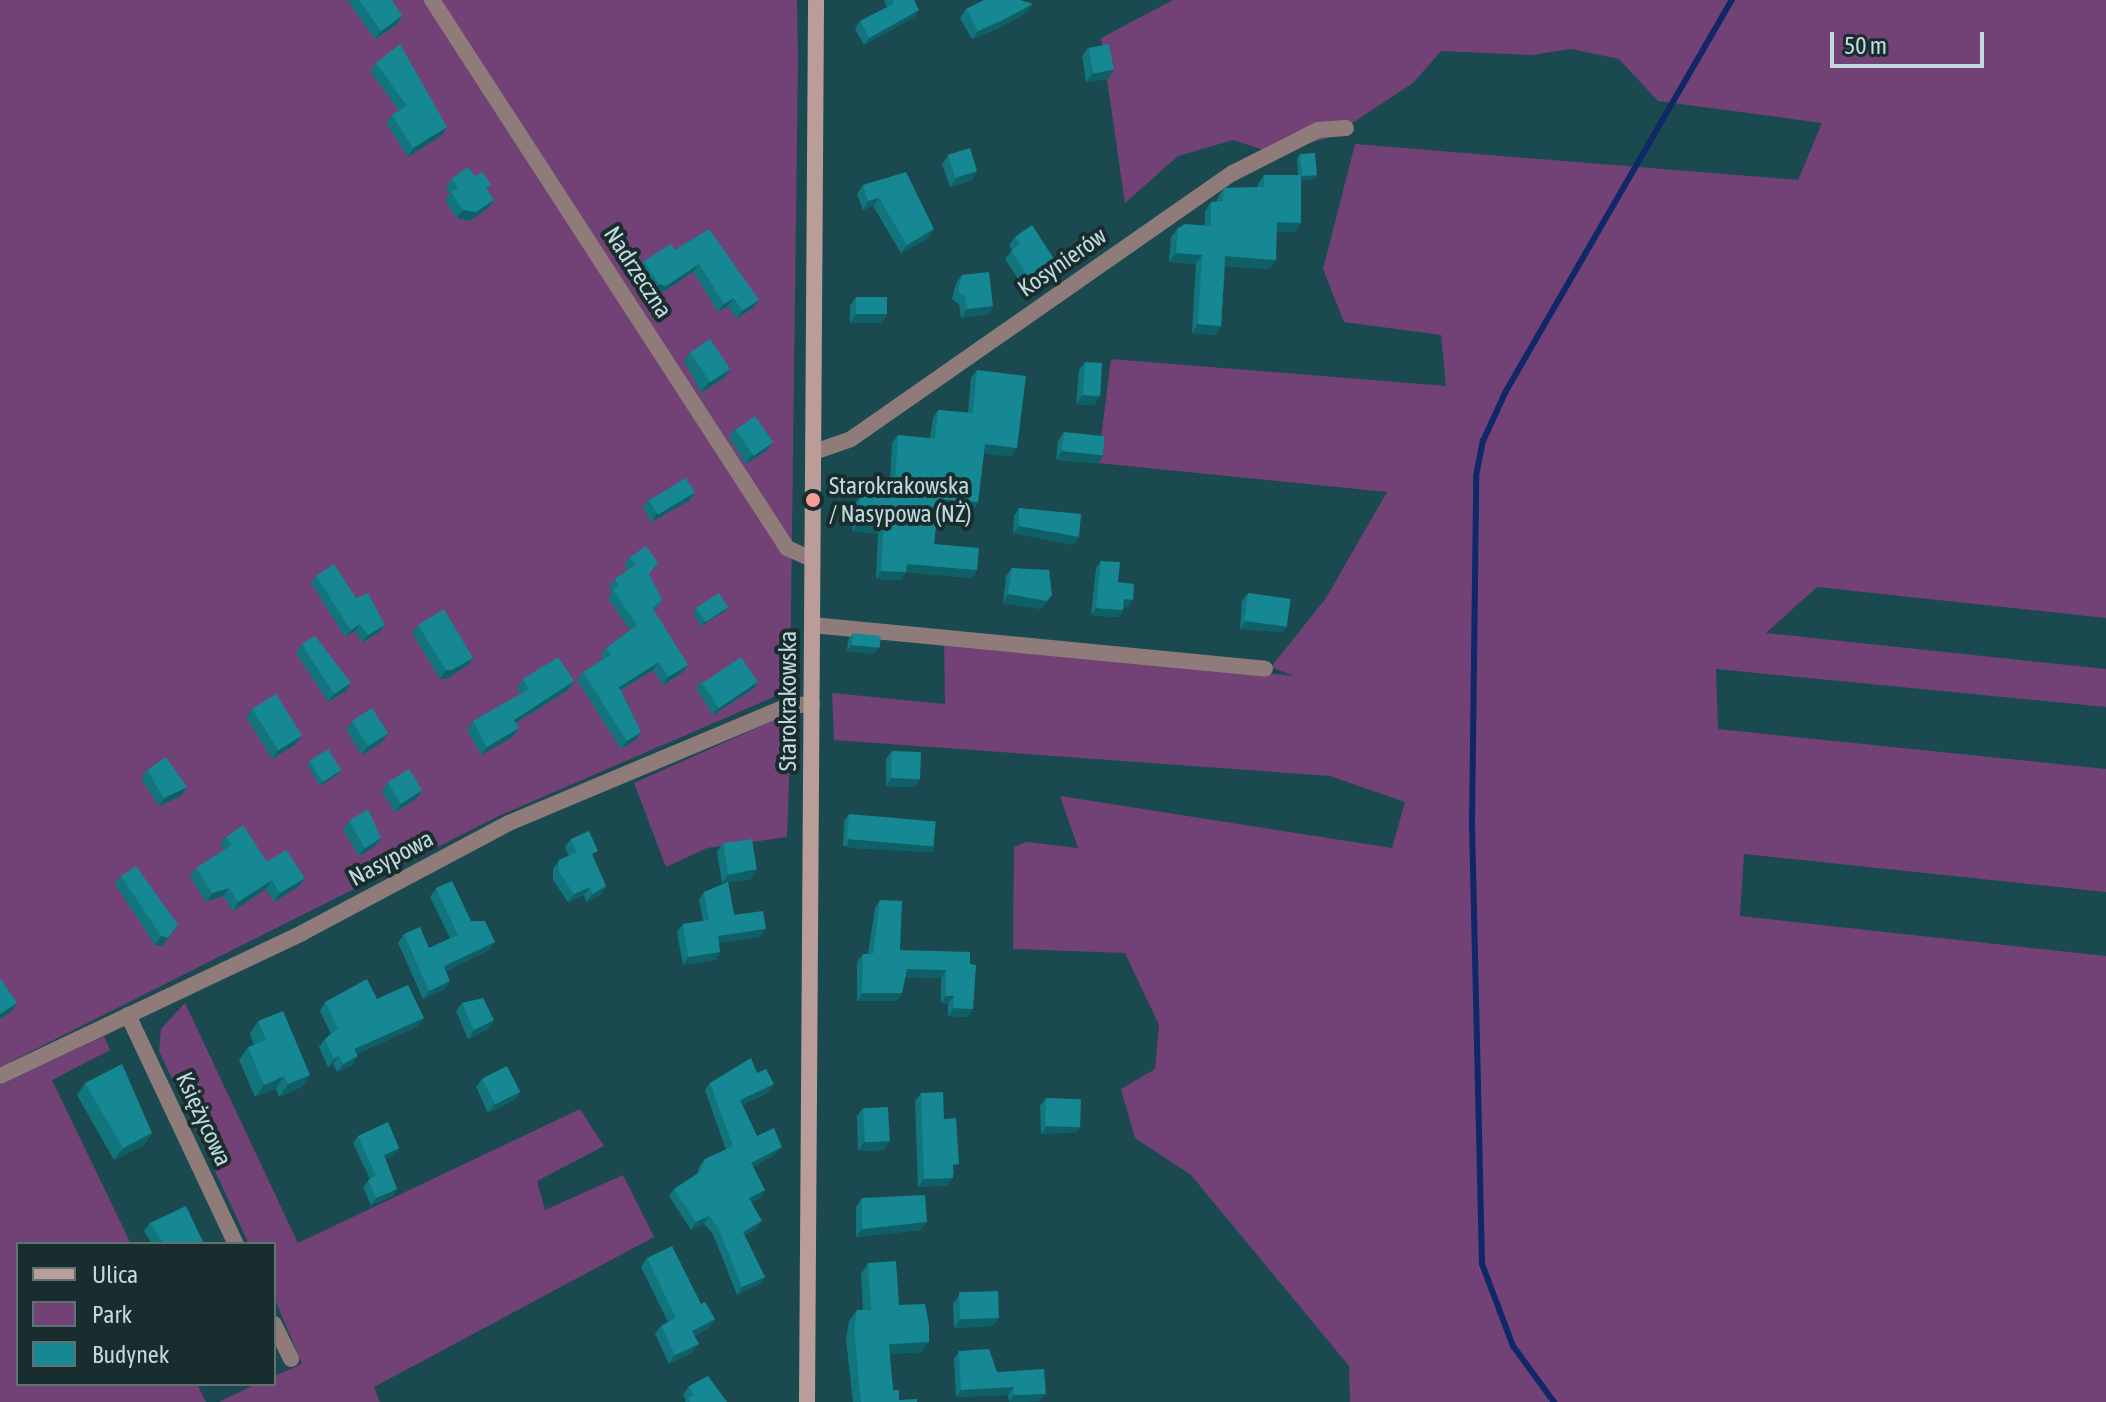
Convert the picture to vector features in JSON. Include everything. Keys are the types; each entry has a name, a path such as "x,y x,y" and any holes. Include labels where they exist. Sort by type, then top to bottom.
{"street":[{"name":"Nadrzeczna","path":"432,0 787,548 812,559"},
{"name":"Starokrakowska","path":"807,1402 816,0"},
{"name":"Kosynierów","path":"814,452 851,439 1233,173 1318,130 1346,128"},
{"path":"812,625 1265,669"},
{"name":"Nasypowa","path":"0,1076 302,933 509,823 788,706 812,704"},
{"name":"Księżycowa","path":"128,1015 235,1242"},
{"path":"276,1328 291,1359"}],"green space":[{"path":"0,0 797,0 798,59 790,690 501,815 0,1067"},
{"path":"1173,0 2106,0 2106,618 1817,587 1766,633 2106,669 2106,707 1716,669 1718,729 2106,769 2106,892 1744,854 1740,916 2106,956 2106,1402 1350,1402 1349,1366 1191,1175 1135,1138 1121,1089 1155,1069 1159,1025 1125,953 1013,949 1014,847 1026,842 1078,848 1060,796 1392,848 1405,802 1330,776 834,740 832,693 945,704 944,640 1294,676 1271,667 1326,598 1387,492 1098,463 1111,359 1446,386 1441,335 1344,322 1323,269 1355,144 1798,180 1822,123 1658,101 1619,59 1571,49 1531,55 1441,51 1413,83 1331,137 1273,153 1233,140 1178,156 1125,203 1101,38"},
{"path":"779,718 791,728 787,837 707,848 666,867 634,783"},
{"path":"185,1003 298,1243 580,1109 604,1146 537,1181 545,1210 623,1175 654,1237 374,1387 380,1402 219,1402 252,1386 276,1386 276,1375 302,1364 276,1302 276,1242 248,1242 159,1051 161,1029"},
{"path":"104,1036 110,1050 52,1080 130,1242 16,1242 16,1386 198,1386 206,1402 0,1402 0,1085"}],"building":[{"path":"359,0 392,0 402,16 381,31"},
{"path":"892,0 914,0 919,10 869,38 860,21 894,4"},
{"path":"984,0 1020,0 1033,4 978,31 966,9"},
{"path":"400,44 447,127 413,148 392,115 407,106 376,63"},
{"path":"1109,44 1114,70 1093,74 1088,48"},
{"path":"970,148 977,171 955,178 948,155"},
{"path":"1315,153 1317,175 1302,176 1300,154"},
{"path":"468,167 475,176 482,172 491,184 486,188 494,200 476,212 463,210 451,192 458,188 452,178"},
{"path":"906,172 934,229 907,245 879,198 868,201 863,185"},
{"path":"1264,175 1301,175 1301,223 1277,222 1276,260 1225,256 1221,326 1198,324 1202,255 1176,253 1178,228 1185,224 1211,226 1211,202 1223,201 1224,188 1264,187"},
{"path":"1032,225 1056,262 1030,279 1011,251 1020,244 1015,237"},
{"path":"709,229 759,300 742,311 734,298 724,304 699,264 666,286 659,284 644,261 671,244 675,250"},
{"path":"989,272 993,306 967,309 965,296 958,291 962,275"},
{"path":"856,297 887,297 887,314 856,314"},
{"path":"710,339 730,369 710,382 690,352"},
{"path":"1085,362 1102,363 1100,396 1083,395"},
{"path":"977,370 1026,376 1017,448 985,444 978,502 939,499 934,544 979,548 977,570 907,564 906,572 881,571 884,525 858,523 860,495 894,498 898,435 935,439 938,410 973,413"},
{"path":"755,416 773,442 754,456 735,430"},
{"path":"1064,432 1105,436 1103,455 1062,451"},
{"path":"686,478 695,493 658,515 649,500"},
{"path":"1019,508 1081,514 1079,537 1019,526"},
{"path":"646,546 658,563 649,574 662,600 652,607 688,665 668,677 659,662 619,687 641,732 627,741 583,672 611,655 606,648 637,625 613,590 619,586 615,579 635,565 630,557"},
{"path":"1101,561 1120,562 1118,582 1134,584 1133,600 1124,599 1123,610 1096,608"},
{"path":"334,564 356,598 368,593 385,625 368,635 360,624 351,630 316,576"},
{"path":"1012,568 1049,570 1052,595 1047,601 1008,594"},
{"path":"719,593 728,607 706,622 696,608"},
{"path":"1248,593 1291,599 1287,627 1244,621"},
{"path":"444,609 473,658 452,670 446,670 418,625"},
{"path":"853,633 881,636 880,648 852,645"},
{"path":"315,636 351,683 334,694 302,644"},
{"path":"558,657 574,681 514,720 519,728 487,747 473,721 529,689 523,679"},
{"path":"741,657 758,682 719,708 702,683"},
{"path":"276,694 302,736 278,750 252,709"},
{"path":"372,708 388,733 368,746 352,721"},
{"path":"328,749 341,770 323,782 309,761"},
{"path":"892,751 921,752 920,779 891,778"},
{"path":"166,757 187,787 164,798 147,770"},
{"path":"409,769 422,790 401,803 388,782"},
{"path":"368,809 381,838 365,848 349,821"},
{"path":"849,814 936,822 933,846 847,839"},
{"path":"243,825 267,862 286,850 305,878 280,893 272,880 238,902 229,888 212,893 196,868 232,845 226,837"},
{"path":"589,831 598,851 592,854 606,886 592,894 590,887 574,894 559,872 559,860 577,852 571,839"},
{"path":"752,839 757,870 728,874 723,844"},
{"path":"136,866 178,925 168,938 161,936 121,876"},
{"path":"452,881 471,921 485,921 495,942 444,966 450,981 429,991 404,934 420,927 429,948 458,935 436,888"},
{"path":"728,882 734,915 763,911 766,929 718,936 720,952 688,957 683,924 709,920 704,892"},
{"path":"880,900 902,901 900,950 970,952 970,964 976,965 973,1009 953,1008 954,996 946,996 946,970 907,969 902,993 862,993 863,954 873,954"},
{"path":"0,978 17,1003 0,1014"},
{"path":"367,979 377,999 408,985 424,1018 354,1049 358,1056 343,1064 339,1056 334,1059 325,1039 338,1028 325,1002"},
{"path":"483,998 494,1020 474,1030 462,1003"},
{"path":"283,1011 310,1075 288,1084 284,1076 264,1085 248,1047 266,1040 258,1021"},
{"path":"751,1058 757,1073 766,1069 774,1084 740,1100 757,1136 774,1128 782,1147 751,1163 765,1190 749,1198 762,1221 743,1232 765,1277 742,1287 718,1227 709,1216 696,1222 674,1189 700,1172 705,1159 733,1146 710,1083"},
{"path":"122,1064 152,1133 123,1148 85,1083"},
{"path":"507,1066 520,1092 495,1105 482,1079"},
{"path":"943,1092 944,1119 956,1118 959,1164 953,1165 953,1178 924,1179 921,1093"},
{"path":"1046,1098 1081,1099 1080,1127 1045,1126"},
{"path":"888,1107 890,1141 865,1142 863,1108"},
{"path":"388,1122 399,1148 384,1155 397,1189 376,1198 368,1180 376,1176 358,1136"},
{"path":"925,1195 927,1222 862,1229 862,1198"},
{"path":"186,1206 203,1242 163,1242 150,1223"},
{"path":"672,1246 701,1304 705,1302 715,1319 692,1331 699,1344 675,1355 661,1326 676,1318 647,1258"},
{"path":"896,1261 899,1305 925,1304 929,1325 929,1342 889,1344 893,1390 899,1390 899,1400 917,1399 917,1402 861,1402 854,1329 857,1310 871,1310 868,1263"},
{"path":"998,1291 999,1318 960,1319 959,1292"},
{"path":"989,1349 997,1372 1044,1369 1046,1394 1014,1395 1014,1387 961,1390 959,1351"},
{"path":"708,1376 727,1402 690,1402 688,1398 694,1395 689,1386"}],"waterway":[{"path":"1554,1402 1513,1346 1482,1264 1472,825 1476,476 1483,441 1506,391 1732,0"}],"place":[{"name":"Starokrakowska / Nasypowa (NŻ)","path":"813,500"}]}
